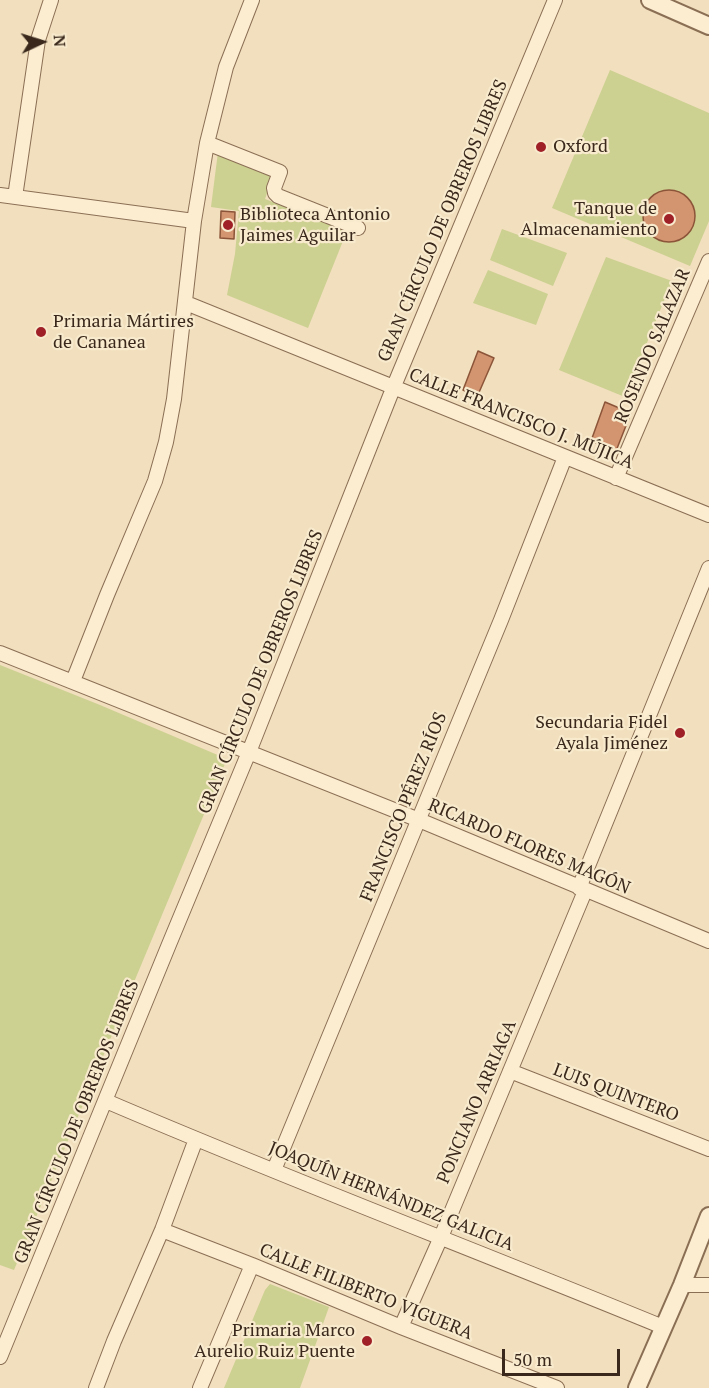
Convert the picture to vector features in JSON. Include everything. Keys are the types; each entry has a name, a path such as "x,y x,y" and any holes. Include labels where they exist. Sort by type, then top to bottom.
{"street":[{"path":"15,197 38,40 51,0"},
{"path":"73,681 155,481 166,442 174,399 194,221 207,142 226,67 252,0"},
{"name":"GRAN CÍRCULO DE OBREROS LIBRES","path":"0,1358 249,752 394,386 555,0"},
{"path":"650,0 709,26"},
{"path":"207,142 280,172 274,188 274,193 278,196 358,228"},
{"path":"0,195 194,221"},
{"name":"ROSENDO SALAZAR","path":"616,477 709,261"},
{"name":"CALLE FRANCISCO J. MÚJICA","path":"186,303 709,515"},
{"name":"FRANCISCO PÉREZ RÍOS","path":"274,1170 501,620 565,457"},
{"name":"PONCIANO ARRIAGA","path":"400,1328 441,1237 510,1071 709,568"},
{"name":"RICARDO FLORES MAGÓN","path":"0,653 419,820 709,941"},
{"name":"LUIS QUINTERO","path":"510,1071 709,1149"},
{"name":"JOAQUÍN HERNÁNDEZ GALICIA","path":"106,1101 663,1327"},
{"path":"96,1388 162,1230 196,1139"},
{"path":"637,1388 709,1216"},
{"name":"CALLE FILIBERTO VIGUERA","path":"162,1230 252,1265 521,1382 557,1388"},
{"path":"200,1388 252,1265"},
{"path":"682,1285 709,1285"}],"green space":[{"path":"610,70 709,113 709,221 690,266 552,208"},
{"path":"218,152 273,175 265,199 347,231 308,328 227,295 235,254 239,211 211,207"},
{"path":"502,229 567,253 553,286 490,260"},
{"path":"606,257 672,281 625,397 559,370"},
{"path":"488,270 548,294 536,325 473,303"},
{"path":"0,665 227,759 14,1270 0,1265"},
{"path":"270,1284 329,1307 300,1388 224,1388 265,1290"}],"building":[{"name":"Tanque de Almacenamiento","path":"669,190 679,192 687,198 693,206 695,216 693,226 687,234 679,240 669,242 659,240 651,234 645,226 643,216 645,206 651,198 659,192"},
{"name":"Biblioteca Antonio Jaimes Aguilar","path":"221,211 235,212 234,239 220,238"},
{"path":"478,351 494,358 477,397 463,390"},
{"path":"605,402 631,413 616,451 591,441"}],"place":[{"name":"Oxford","path":"541,147"},
{"name":"Tanque de Almacenamiento","path":"669,219"},
{"name":"Biblioteca Antonio Jaimes Aguilar","path":"228,225"},
{"name":"Primaria Mártires de Cananea","path":"41,332"},
{"name":"Secundaria Fidel Ayala Jiménez","path":"680,733"},
{"name":"Primaria Marco Aurelio Ruiz Puente","path":"367,1341"}]}
